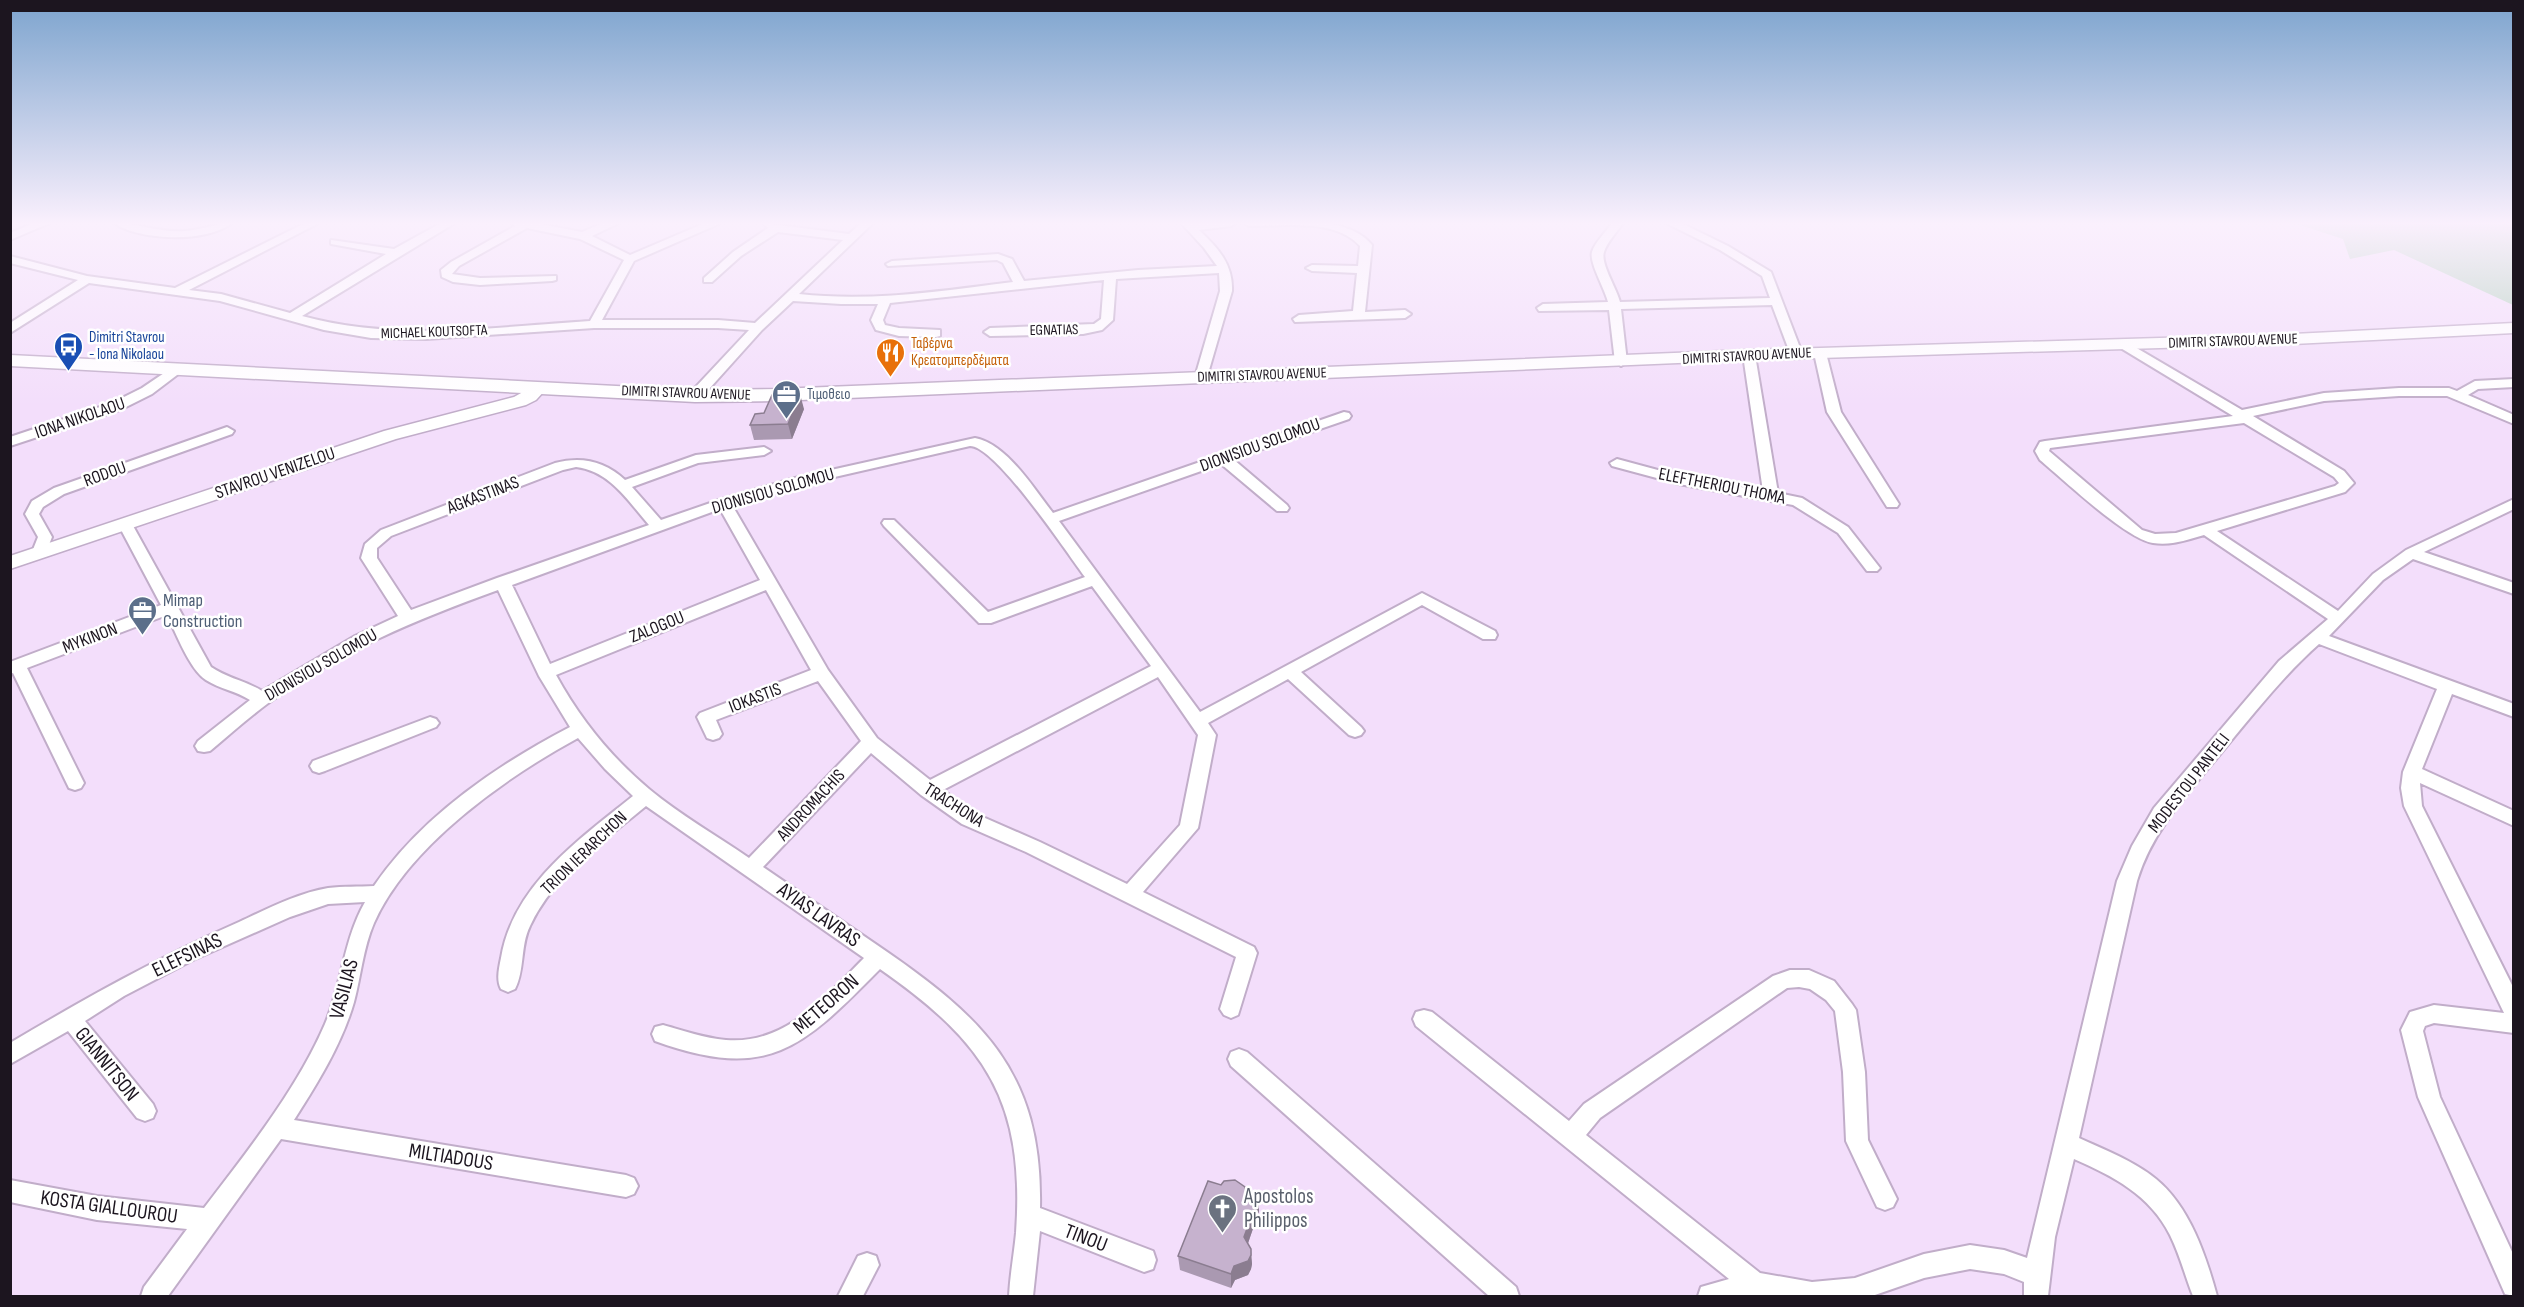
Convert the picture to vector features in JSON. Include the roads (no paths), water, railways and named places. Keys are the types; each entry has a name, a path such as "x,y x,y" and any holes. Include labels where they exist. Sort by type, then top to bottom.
{"main road":[{"name":"DIMITRI STAVROU AVENUE","path":"10,360 695,396 777,395 1796,353 2293,339 2514,328"}],"street":[{"path":"10,329 79,284"},
{"name":"MICHAEL KOUTSOFTA","path":"125,284 235,301 347,331 392,335 433,335 594,324 718,324 758,327"},
{"path":"178,291 192,284"},
{"path":"292,317 346,284"},
{"path":"594,324 616,284"},
{"path":"695,396 758,327 803,284"},
{"path":"790,297 832,302 885,300 1030,284"},
{"name":"EGNATIAS","path":"990,332 1083,330 1098,327 1108,318 1110,284"},
{"path":"1201,378 1226,291 1226,284"},
{"path":"1356,315 1359,312 1362,284"},
{"path":"1609,284 1615,306 1621,362"},
{"path":"1770,284 1796,353"},
{"path":"885,300 877,320 880,327 891,332 936,333"},
{"path":"1543,308 1775,301"},
{"path":"1299,319 1405,314"},
{"path":"10,316 28,317"},
{"path":"2123,344 2244,416 2339,474 2348,483 2340,489 2205,529 2167,540 2154,540 2137,533 2045,457 2043,448 2053,442 2244,416 2324,397 2399,392 2449,392 2514,420"},
{"path":"1820,353 1834,412 1892,504"},
{"path":"1749,355 1771,496"},
{"name":"IONA NIKOLAOU","path":"11,440 117,406 147,391 176,369"},
{"path":"2458,396 2475,385 2514,383"},
{"name":"STAVROU VENIZELOU","path":"10,563 390,435 520,401 539,388"},
{"name":"DIONISIOU SOLOMOU","path":"204,747 262,699 340,652 407,617 724,503 807,480 978,442 987,446 1019,480 1050,519 1344,416"},
{"name":"RODOU","path":"40,552 45,537 32,514 34,507 41,501 59,491 227,431"},
{"path":"621,486 685,462 716,455 764,451"},
{"path":"1223,458 1282,508"},
{"name":"AGKASTINAS","path":"407,617 368,555 370,547 380,537 571,463 587,462 600,466 658,526"},
{"name":"ELEFTHERIOU THOMA","path":"1617,463 1679,480 1797,501 1843,530 1872,568"},
{"name":"MODESTOU PANTELI","path":"2036,1285 2044,1229 2127,881 2137,852 2161,813 2270,682 2285,665 2339,619 2378,577 2411,553 2514,502"},
{"name":"TRACHONA","path":"724,503 821,673 871,742 927,790 969,819 1033,847 1247,953 1231,1009"},
{"path":"1050,519 1093,580 1161,668 1207,735 1189,828 1129,895"},
{"path":"889,523 985,619 1093,580"},
{"path":"125,524 205,671 215,678 244,688 262,699"},
{"path":"2205,529 2339,619"},
{"path":"2411,553 2514,589"},
{"name":"AYIAS LAVRAS","path":"502,581 547,672 581,729 605,757 645,796 918,984 958,1018 983,1045 1003,1075 1016,1111 1029,1170 1028,1215 1021,1296"},
{"name":"ZALOGOU","path":"547,672 768,583"},
{"path":"1198,722 1422,598 1489,635"},
{"name":"MYKINON","path":"14,667 170,608"},
{"path":"2318,638 2514,711"},
{"path":"14,667 75,783"},
{"path":"927,790 1161,668"},
{"path":"1290,671 1355,732"},
{"name":"IOKASTIS","path":"713,734 706,717 821,673"},
{"path":"2447,686 2412,772 2410,788 2413,806 2514,1012"},
{"path":"320,766 430,723"},
{"name":"VASILIAS","path":"153,1296 276,1128 311,1072 339,1016 354,951 378,894 423,841 458,812 525,761 581,729"},
{"name":"ANDROMACHIS","path":"751,868 871,742"},
{"path":"2412,772 2514,819"},
{"name":"TRION IERARCHON","path":"508,983 516,937 527,912 542,890 586,847 645,796"},
{"name":"ELEFSINAS","path":"10,1054 69,1017 186,954 283,911 328,896 378,894"},
{"name":"METEORON","path":"663,1034 723,1050 751,1049 775,1043 813,1020 879,957"},
{"path":"1570,1136 1592,1112 1780,982 1790,978 1802,978 1831,990 1845,1010 1854,1072 1857,1141 1885,1198"},
{"path":"2514,1024 2434,1014 2418,1018 2412,1030 2429,1097 2514,1285"},
{"name":"GIANNITSON","path":"69,1017 145,1111"},
{"path":"1424,1019 1755,1284"},
{"path":"1239,1059 1507,1296"},
{"name":"MILTIADOUS","path":"276,1128 626,1186"},
{"path":"2066,1144 2116,1167 2158,1197 2180,1232 2205,1296"},
{"name":"KOSTA GIALLOUROU","path":"10,1191 97,1208 208,1220"},
{"name":"TINOU","path":"1028,1215 1144,1260"},
{"path":"1710,1296 1755,1284 1812,1294 1855,1290 1924,1266 1970,1257 2004,1262 2036,1285"},
{"path":"850,1296 867,1265"}],"place":[{"name":"Dimitri Stavrou - Iona Nikolaou","path":"68,372"},
{"name":"Ταβέρνα Κρεατομπερδέματα","path":"890,378"},
{"name":"Τιμοθειο","path":"786,420"},
{"name":"Mimap Construction","path":"142,636"},
{"name":"Apostolos Philippos","path":"1223,1234"}]}
